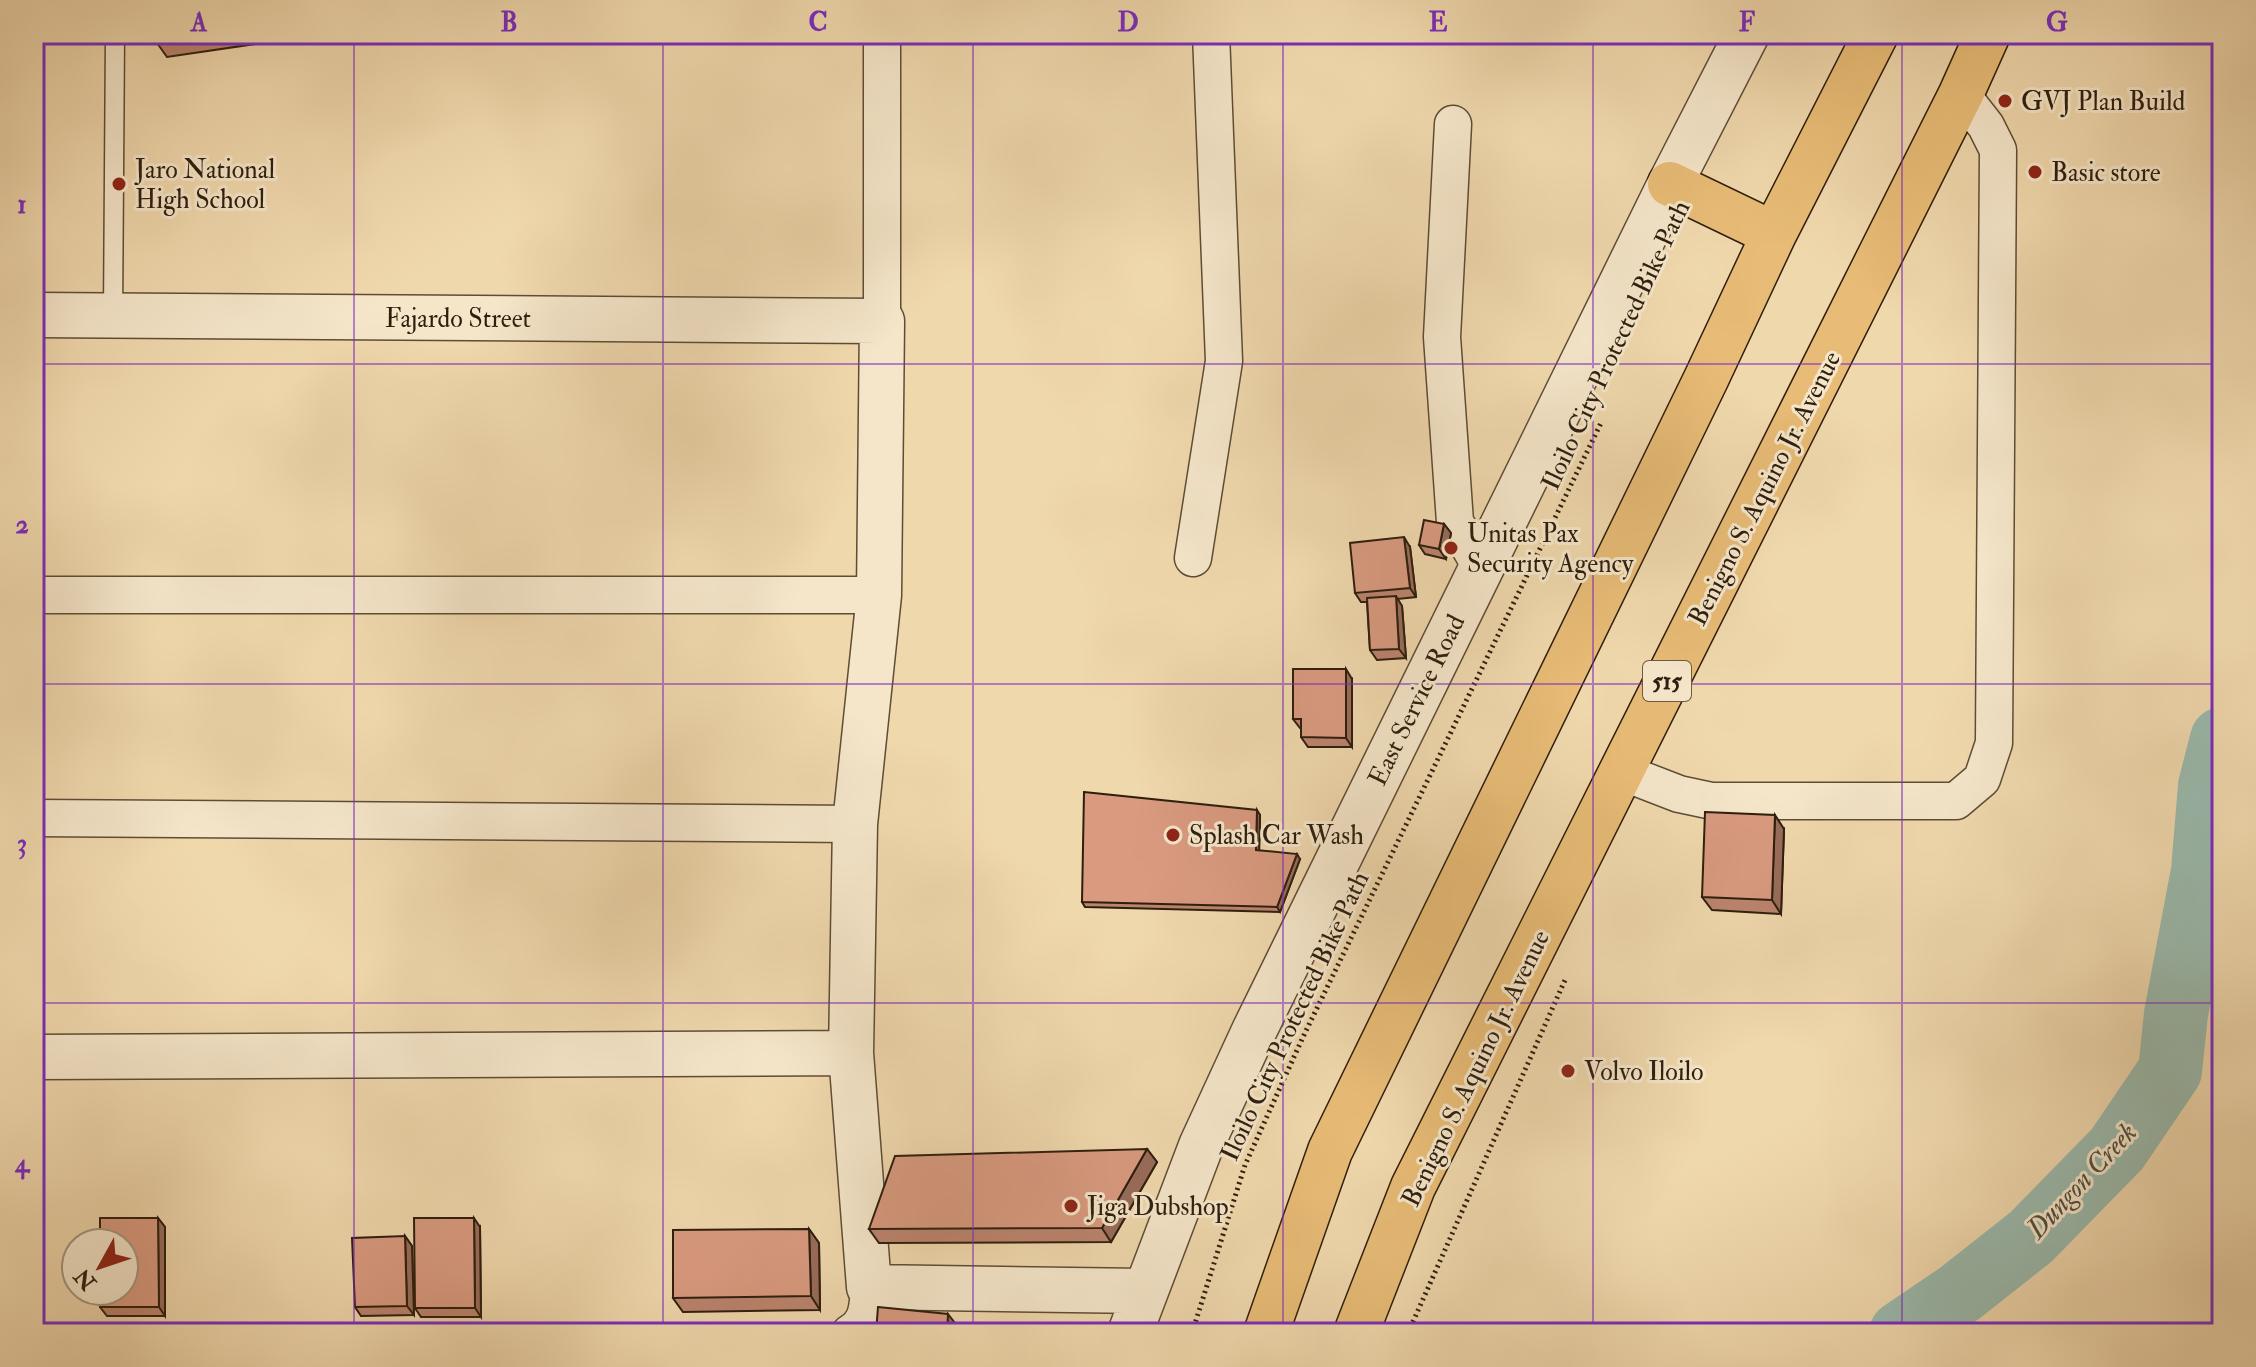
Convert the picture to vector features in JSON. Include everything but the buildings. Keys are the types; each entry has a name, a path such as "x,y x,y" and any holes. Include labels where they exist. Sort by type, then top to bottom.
{"highway":[{"path":"1266,1333 1330,1151 1774,234 1876,34"},
{"name":"Benigno S. Aquino Jr. Avenue","path":"1356,1333 1413,1187 1961,94 1988,34"},
{"path":"1670,184 1774,234"}],"street":[{"path":"850,1333 858,1329 867,1312 869,1287 851,1053 855,824 879,595 882,34"},
{"path":"1193,558 1224,361 1211,34"},
{"name":"East Service Road","path":"1130,1333 1201,1146 1254,1031 1670,184 1747,34"},
{"path":"1622,772 1679,794 1712,801 1956,801 1982,779 1994,743 1998,150 1986,126 1961,94"},
{"path":"1453,124 1442,337 1455,522 1481,567"},
{"name":"Fajardo Street","path":"34,315 882,321"},
{"path":"34,595 879,595"},
{"path":"34,818 855,824"},
{"path":"34,1057 851,1053"},
{"path":"869,1287 1144,1291"}],"lane":[{"path":"113,315 115,34"}],"path":[{"name":"Iloilo City Protected Bike Path","path":"1192,1333 1245,1165 1310,1023 1606,413"}],"waterway":[{"name":"Dungon Creek","path":"1901,1333 1960,1293 2031,1237 2117,1149 2170,1071 2176,1014 2203,871 2210,786 2222,739"}],"place":[{"name":"GVJ Plan Build","path":"2005,101"},
{"name":"Basic store","path":"2035,172"},
{"name":"Jaro National High School","path":"119,184"},
{"name":"Unitas Pax Security Agency","path":"1451,548"},
{"name":"Splash Car Wash","path":"1173,835"},
{"name":"Volvo Iloilo","path":"1568,1071"},
{"name":"Jiga Dubshop","path":"1071,1206"}]}
